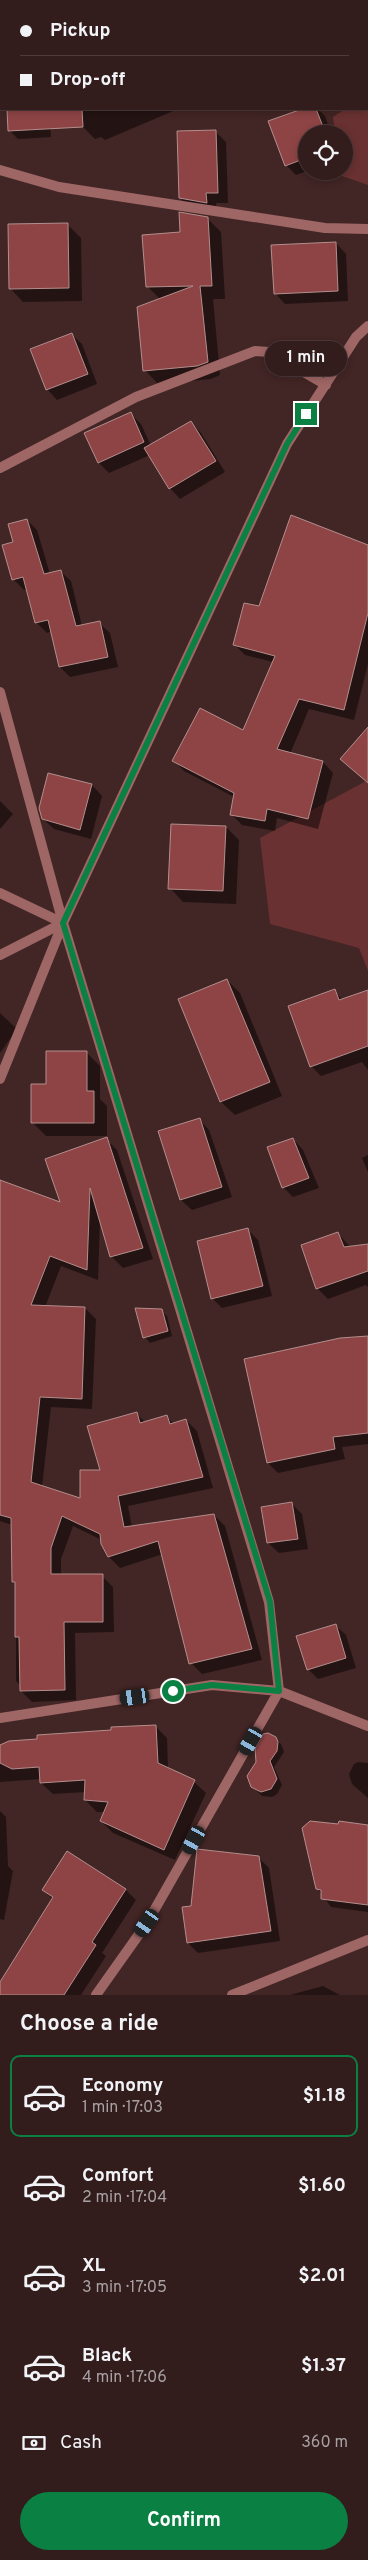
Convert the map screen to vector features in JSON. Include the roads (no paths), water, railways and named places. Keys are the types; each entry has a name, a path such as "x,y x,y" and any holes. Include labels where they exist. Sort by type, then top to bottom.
{"street":[{"path":"0,170 59,187 325,228 368,229"},
{"path":"0,1079 63,923 287,444 356,337 368,326"},
{"path":"0,468 136,397 255,351 268,352 326,385"},
{"path":"0,692 63,923 270,1602 279,1691 147,1923 96,1995"},
{"path":"0,893 63,923"},
{"path":"0,955 63,923"},
{"path":"0,1718 212,1685 279,1691 368,1726"},
{"path":"232,1995 368,1940"}]}
